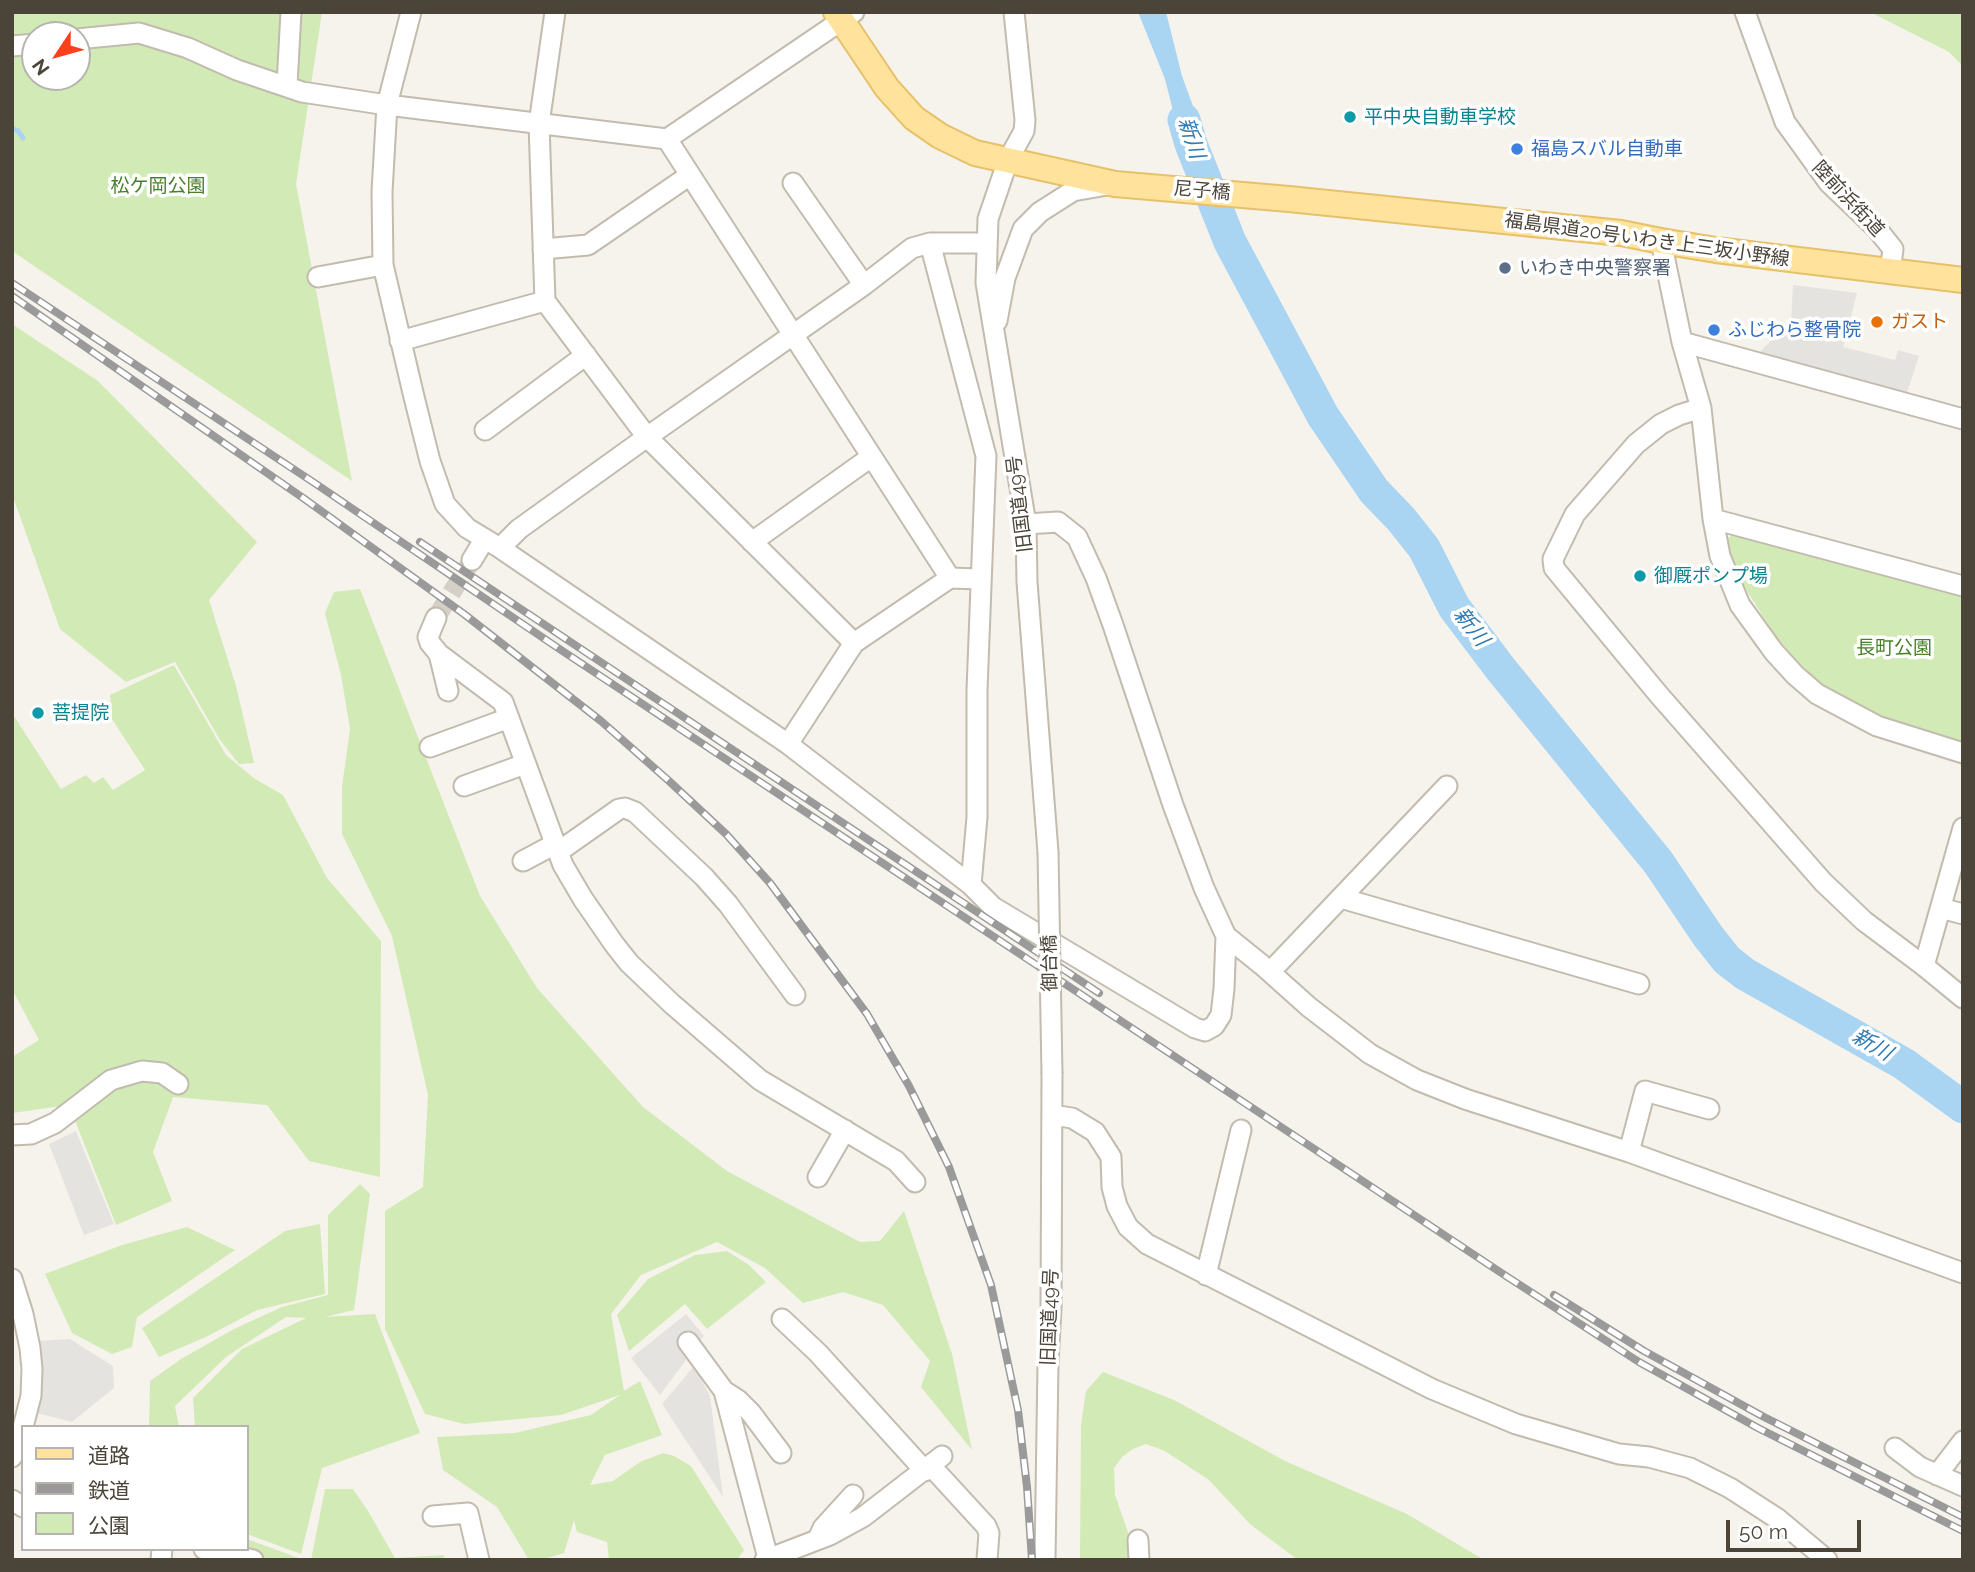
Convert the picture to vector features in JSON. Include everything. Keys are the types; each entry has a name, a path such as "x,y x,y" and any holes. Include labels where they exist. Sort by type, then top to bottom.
{"main road":[{"path":"844,15 887,88 914,118 940,136 975,153 1008,160"},
{"name":"尼子橋","path":"1008,160 1115,184 1289,199"},
{"name":"福島県道20号いわき上三坂小野線","path":"1289,199 1621,233 1661,242 1963,280"}],"street":[{"path":"287,85 291,12"},
{"path":"411,12 387,105 382,192 383,265 430,461 445,505 467,528 788,744 971,885 993,907 1195,1028 1205,1031 1213,1026 1221,1015 1226,936"},
{"path":"555,12 538,124 545,301 647,437 854,643"},
{"name":"旧国道49号","path":"1014,12 1024,131 1008,160 988,219 986,283 1026,524 1027,582 1048,852"},
{"name":"陸前浜街道","path":"1745,12 1785,122 1829,183 1877,229 1893,249 1890,272"},
{"path":"91,38 139,33 188,48 237,70 302,92 667,139 844,15"},
{"path":"667,139 950,578"},
{"path":"543,249 588,246 690,175"},
{"path":"793,183 864,285"},
{"path":"995,333 1005,278 1023,229 1040,212 1073,191 1115,184"},
{"path":"1661,242 1682,342 1701,408 1713,519 1720,556 1740,605 1774,652 1817,694 1877,726 1963,753"},
{"path":"930,243 986,456 977,690 977,817 971,885"},
{"path":"472,560 492,544 519,530 794,335 912,248 930,243 987,243"},
{"path":"318,277 383,265"},
{"path":"401,341 545,301"},
{"path":"1682,342 1963,419"},
{"path":"485,430 586,355"},
{"path":"1701,408 1679,415 1636,444 1574,514 1553,559 1554,568 1658,695 1823,883 1864,921 1963,998"},
{"path":"752,542 871,457"},
{"path":"1713,519 1963,586"},
{"path":"1026,524 1058,522 1077,537 1113,625 1173,805 1204,888 1226,936 1309,1007 1370,1054 1417,1080 1465,1099 1629,1152 1963,1273"},
{"path":"788,744 854,643 950,578 980,579"},
{"path":"436,618 428,637 430,643 439,654 503,702 564,865 583,899 614,944 647,981 760,1080 896,1161 915,1182"},
{"path":"439,654 448,691"},
{"path":"430,747 509,718"},
{"path":"464,786 525,764"},
{"path":"1270,972 1447,786"},
{"path":"523,861 557,848 619,809 635,812 704,877 728,904 795,995"},
{"path":"1924,966 1963,828"},
{"name":"御台橋","path":"1048,852 1052,1074"},
{"path":"1340,898 1639,985"},
{"path":"1941,908 1963,914"},
{"path":"12,1135 31,1134 55,1123 111,1080 142,1071 162,1073 178,1084"},
{"name":"旧国道49号","path":"1045,1560 1051,1308 1052,1074"},
{"path":"1629,1152 1645,1091 1709,1109"},
{"path":"1052,1115 1072,1118 1095,1132 1111,1157 1116,1206 1128,1227 1147,1244 1432,1389 1516,1423 1619,1454 1649,1457 1690,1468 1730,1488 1778,1519 1827,1560"},
{"path":"818,1177 845,1130"},
{"path":"1206,1275 1241,1130"},
{"path":"12,1279 23,1314 32,1369 31,1396 24,1425"},
{"path":"782,1319 933,1464 986,1526 989,1533 987,1560"},
{"path":"688,1342 724,1391 751,1412 781,1453"},
{"path":"724,1391 767,1559 830,1535 863,1517 933,1464"},
{"path":"12,1457 21,1432"},
{"path":"1937,1475 1963,1441"},
{"path":"1895,1447 1920,1467 1963,1486"},
{"path":"814,1541 853,1495"},
{"path":"433,1516 468,1513 479,1560"},
{"path":"814,1541 821,1560"},
{"path":"213,1551 253,1560"}],"green space":[{"name":"松ケ岡公園","path":"12,12 322,12 296,184 352,481 12,251"},
{"path":"1870,12 1963,12 1963,66 1949,52"},
{"path":"12,324 98,381 257,542 209,600 236,686 254,763 239,764 220,740 175,662 126,682 60,629 12,494"},
{"name":"長町公園","path":"1736,533 1963,595 1963,743 1885,718 1826,689 1795,659 1772,631 1736,573 1728,538"},
{"path":"360,589 480,896 537,988 643,1107 727,1171 860,1242 880,1241 904,1211 952,1354 972,1450 921,1387 930,1361 883,1305 843,1292 803,1303 765,1268 717,1242 641,1275 611,1314 624,1391 640,1381 662,1435 605,1455 590,1485 613,1481 640,1462 663,1453 674,1456 691,1466 744,1550 737,1560 609,1560 607,1542 577,1532 574,1520 564,1553 540,1560 529,1560 497,1507 443,1470 437,1437 515,1433 591,1415 620,1395 561,1415 464,1424 425,1414 385,1329 385,1211 423,1187 428,1095 392,936 342,834 342,787 350,729 341,675 325,613 334,592"},
{"path":"174,665 226,755 255,779 283,795 327,878 381,941 380,1177 309,1161 267,1105 173,1097 153,1152 172,1201 116,1225 69,1105 12,1113 12,1057 39,1040 12,989 12,713 61,789 86,775 94,783 103,777 113,790 145,770 112,719 110,695"},
{"path":"360,1184 370,1194 354,1310 325,1317 375,1314 420,1433 322,1468 301,1554 248,1534 248,1425 195,1425 193,1398 242,1349 306,1318 286,1317 226,1357 175,1406 179,1425 149,1425 150,1381 181,1359 234,1329 282,1307 328,1295 328,1215"},
{"path":"320,1224 325,1294 257,1310 206,1337 159,1357 142,1328 285,1231"},
{"path":"187,1227 235,1250 137,1317 132,1347 112,1354 72,1333 45,1274 122,1245"},
{"path":"727,1251 749,1265 766,1282 707,1329 685,1304 629,1351 617,1315 648,1279 695,1255"},
{"path":"1103,1372 1174,1400 1285,1461 1407,1514 1484,1560 1298,1560 1250,1524 1209,1480 1165,1451 1146,1444 1122,1457 1114,1468 1115,1495 1130,1538 1129,1560 1080,1560 1081,1425 1086,1391"},
{"path":"325,1489 353,1489 395,1558 445,1555 442,1560 311,1560"},
{"path":"248,1539 304,1560 240,1560 248,1551"}],"shaded area":[{"path":"1793,285 1857,293 1843,347 1895,360 1898,350 1919,356 1905,399 1756,356 1791,320"},
{"path":"76,1131 114,1224 84,1235 49,1144"},
{"path":"686,1314 704,1336 660,1395 631,1358"},
{"path":"70,1339 113,1366 114,1388 72,1422 33,1412 38,1341"},
{"path":"694,1366 710,1396 723,1497 662,1404"}],"water":[{"path":"1138,12 1166,12 1182,76 1214,164 1181,161 1180,139 1165,79"}],"waterway":[{"name":"新川","path":"1184,120 1230,242 1323,416 1374,491 1424,548 1454,607 1500,668 1658,862 1708,936 1727,960 1745,974 1904,1064 1963,1107"},
{"path":"12,128 23,138"}],"tunnel":[{"path":"436,618 472,560"}],"railway":[{"path":"12,283 561,650 1639,1362 1758,1428 1963,1531"},
{"path":"12,296 306,500 464,614 601,721 726,834 770,883 867,1014 909,1086 949,1167 991,1285 1018,1410 1032,1560"},
{"path":"420,542 1099,993"},
{"path":"1554,1295 1644,1351 1764,1417 1963,1517"}],"place":[{"name":"平中央自動車学校","path":"1350,117"},
{"name":"福島スバル自動車","path":"1517,149"},
{"name":"いわき中央警察署","path":"1505,268"},
{"name":"ガスト","path":"1877,322"},
{"name":"ふじわら整骨院","path":"1714,330"},
{"name":"御厩ポンプ場","path":"1640,576"},
{"name":"菩提院","path":"38,713"}]}
